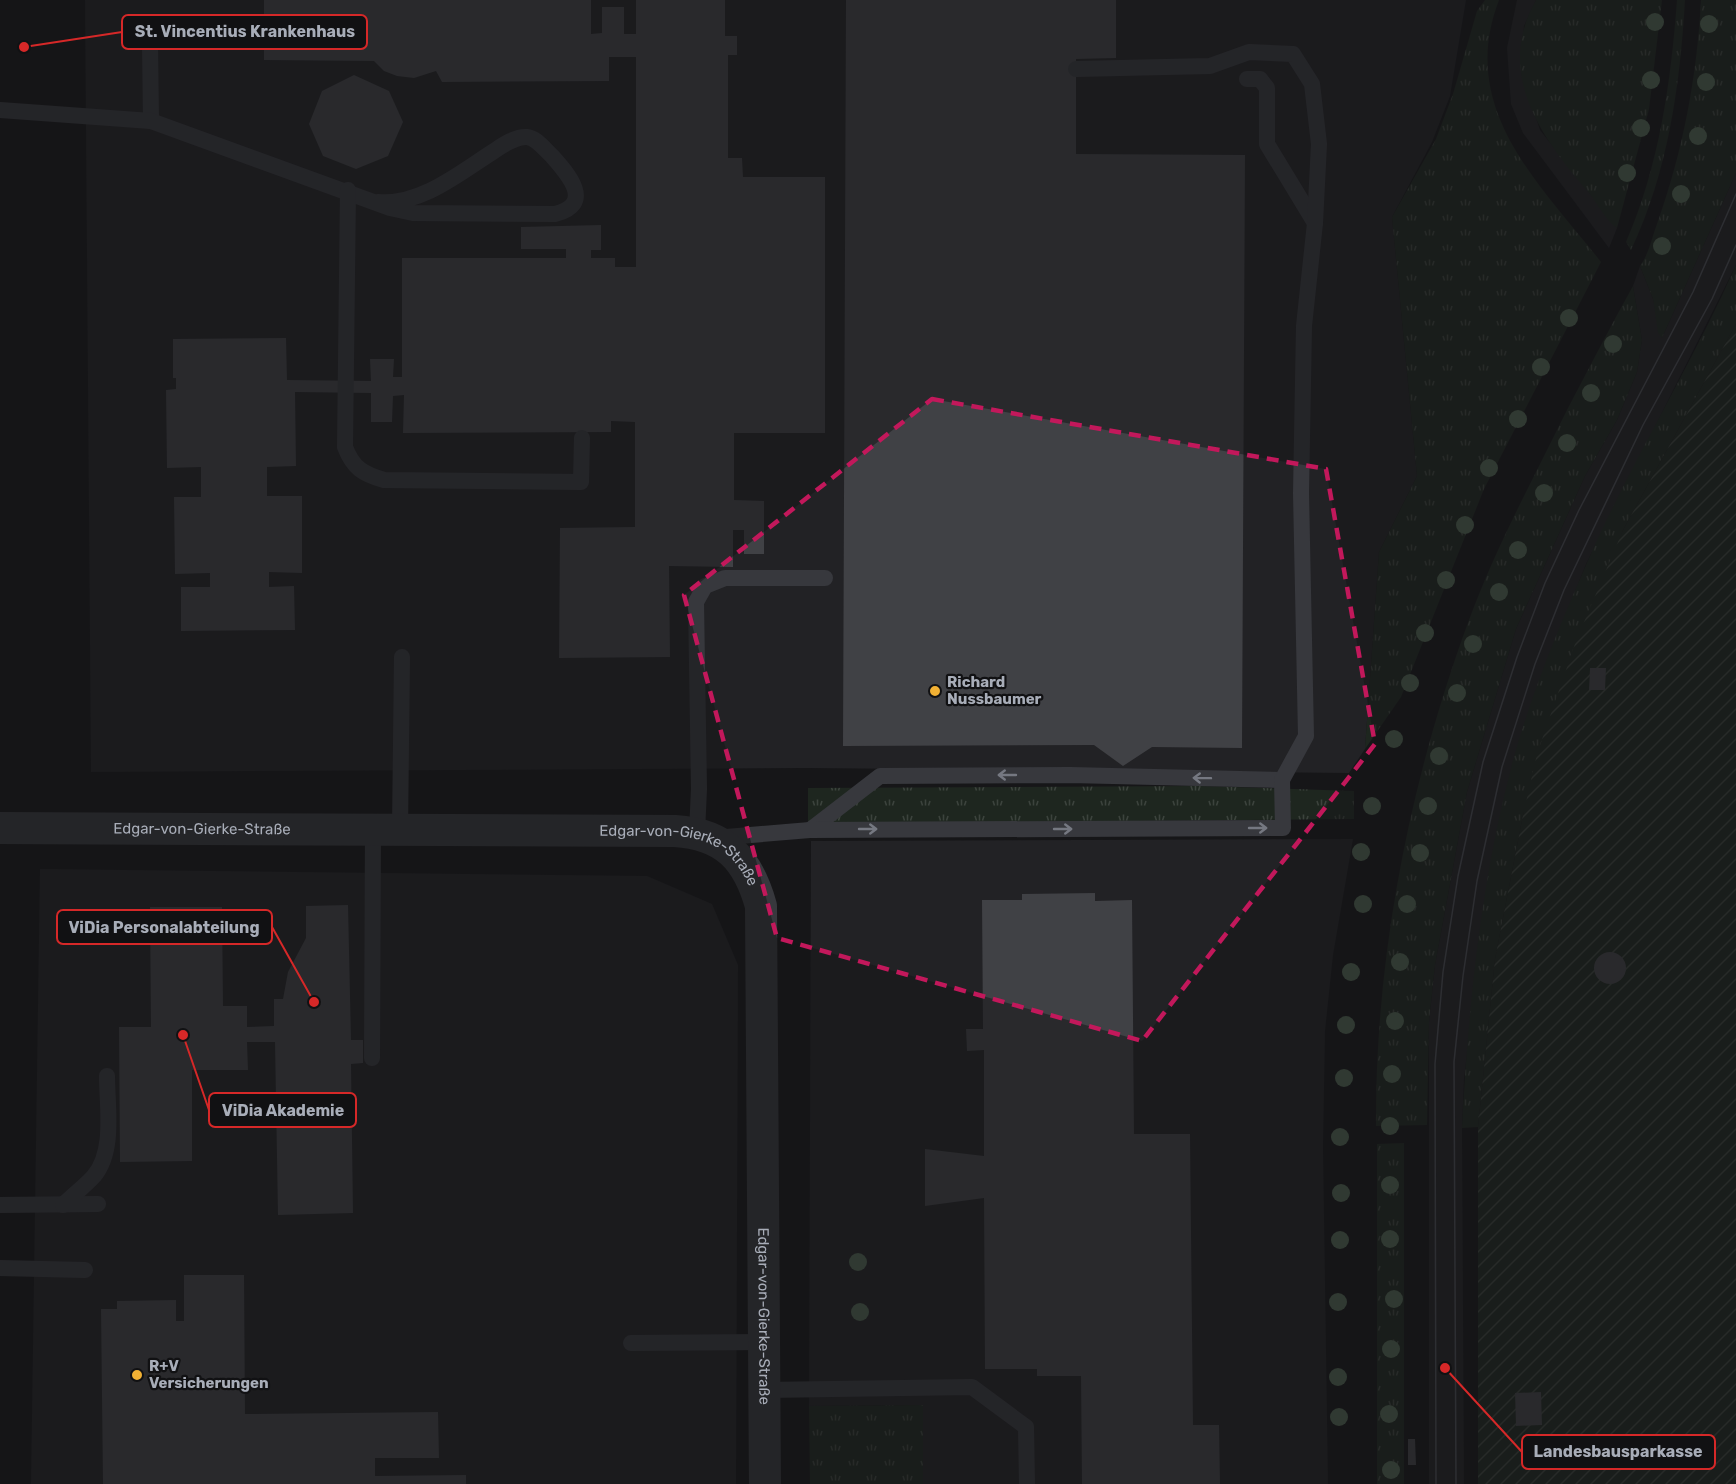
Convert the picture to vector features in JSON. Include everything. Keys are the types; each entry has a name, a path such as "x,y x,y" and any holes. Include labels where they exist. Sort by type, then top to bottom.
{"street":[{"name":"Edgar-von-Gierke-Straße","path":"0,828 386,830 706,835 735,855 753,879 761,906 765,1484"}],"lane":[{"path":"150,44 151,121"},
{"path":"825,578 725,578 705,586 696,602 699,789 706,835 810,830 1283,828 1282,780 1305,736 1301,481 1304,326 1315,223 1319,144 1312,84 1293,54 1249,51 1210,66 1076,69"},
{"path":"1247,79 1260,79 1267,88 1267,144 1315,223"},
{"path":"0,110 151,121 378,202 413,213 555,214 566,212 573,204 576,195 569,175 538,142 528,136 516,138 426,193 394,204 378,202"},
{"path":"348,190 345,447 351,463 365,475 384,480 581,482 582,438"},
{"path":"372,1058 386,830 402,657"},
{"path":"810,830 880,776 1070,775 1282,780"},
{"path":"63,1205 93,1176 102,1162 107,1144 107,1076"},
{"path":"0,1205 98,1204"},
{"path":"0,1268 85,1270"},
{"path":"631,1343 764,1342"},
{"path":"764,1390 972,1387 1026,1427 1027,1484"}],"highlighted area":[{"path":"932,399 1326,469 1375,744 1142,1041 777,938 684,595"}],"shaded area":[{"path":"85,0 1466,0 1450,96 1432,142 1392,217 1417,476 1379,552 1365,749 1349,773 806,768 91,772"},
{"path":"1517,0 1536,0 1524,26 1521,73 1540,130 1617,228 1609,248 1523,133 1511,104 1507,48"},
{"path":"1736,173 1736,265 1586,564 1548,659 1489,875 1464,1079 1462,1128 1464,1484 1429,1484 1429,1022 1435,965 1467,792 1516,629 1585,476 1617,420 1637,372 1642,340 1633,286 1640,266 1653,299 1662,338"},
{"path":"1353,839 1333,955 1325,1031 1323,1147 1328,1484 923,1484 922,1405 809,1406 811,841"},
{"path":"40,869 647,876 712,904 738,965 736,1484 31,1484"}],"green space":[{"path":"1485,0 1499,0 1489,39 1488,76 1496,110 1511,142 1530,173 1601,262 1484,489 1401,697 1365,749 1379,552 1417,476 1392,217 1436,139 1453,94 1477,11"},
{"path":"1536,0 1662,0 1649,109 1617,228 1555,150 1529,104 1522,79 1520,54 1524,27"},
{"path":"1677,0 1685,0 1680,64 1670,128 1654,190 1631,250 1626,242 1647,184 1662,124"},
{"path":"1701,0 1736,0 1736,173 1662,338 1658,333 1653,299 1640,266 1648,251 1666,197 1681,141 1696,57"},
{"path":"1736,265 1736,324 1623,530 1523,815 1495,959 1478,1127 1462,1128 1472,991 1484,899 1501,808 1519,739 1555,638 1603,527 1700,341"},
{"path":"1633,286 1642,340 1637,372 1617,420 1585,476 1516,629 1467,792 1435,965 1429,1022 1427,1125 1376,1126 1377,1062 1389,933 1413,806 1429,743 1469,620 1503,540 1567,410"},
{"path":"1736,324 1736,1484 1478,1484 1478,1127 1495,959 1523,815 1537,754 1576,641 1623,530"},
{"path":"1198,786 1354,791 1354,819 808,824 808,788"},
{"path":"1404,1143 1404,1484 1377,1484 1377,1144"},
{"path":"923,1405 923,1484 810,1484 809,1406"}],"building":[{"path":"264,0 591,0 591,34 602,33 602,7 624,7 624,34 636,34 636,0 725,0 725,36 737,36 737,55 728,55 728,158 742,158 743,177 825,177 825,433 734,433 734,500 764,501 764,554 744,554 744,530 733,530 733,567 669,566 670,657 559,658 560,528 635,527 635,422 611,421 611,432 403,433 404,395 393,396 392,422 371,422 371,393 295,392 296,466 267,467 267,496 302,496 302,573 269,572 269,587 294,586 295,630 181,631 181,587 210,587 210,573 175,574 174,497 201,497 201,467 167,468 166,390 176,389 176,378 173,378 173,339 286,338 287,380 371,381 370,359 394,359 393,377 402,377 402,258 566,258 566,249 521,249 521,227 601,225 601,250 591,250 591,258 615,258 615,267 636,267 636,57 609,57 609,81 442,82 436,71 414,78 397,76 384,71 374,61 264,60"},
{"path":"846,0 1116,0 1116,58 1076,59 1076,154 1245,155 1242,748 1152,747 1123,766 1094,745 843,746"},
{"path":"354,75 389,91 403,122 388,156 356,169 323,156 309,124 322,91"},
{"path":"1590,668 1606,668 1605,690 1589,690"},
{"path":"1095,893 1095,901 1132,900 1134,1134 1190,1134 1193,1425 1219,1425 1220,1484 1082,1484 1081,1376 1037,1376 1037,1369 985,1369 984,1198 925,1206 925,1149 984,1156 984,1050 967,1051 966,1029 983,1029 982,900 1022,900 1022,894"},
{"path":"348,905 351,1040 363,1040 363,1063 351,1064 353,1213 278,1215 275,1042 247,1042 248,1070 192,1070 192,1161 120,1162 119,1027 151,1027 150,907 222,907 223,1006 247,1006 247,1027 274,1026 274,999 283,999 288,972 306,938 306,906"},
{"path":"1610,952 1622,956 1626,968 1622,980 1610,984 1598,980 1594,968 1598,956"},
{"path":"184,1275 244,1275 245,1414 438,1412 439,1458 375,1458 375,1476 466,1475 466,1484 103,1484 101,1309 117,1309 117,1301 176,1300 176,1321 184,1321"},
{"path":"1541,1392 1542,1425 1516,1426 1515,1393"},
{"path":"1408,1439 1415,1439 1416,1465 1408,1465"}],"tram line":[{"path":"1436,1484 1435,1064 1443,972 1458,876 1483,762 1517,657 1545,583 1579,510 1693,292 1736,194"},
{"path":"1456,1484 1454,1062 1463,976 1477,881 1502,767 1535,664 1564,590 1643,425 1712,299 1736,245"}],"place":[{"name":"St. Vincentius Krankenhaus","path":"24,47"},
{"name":"Richard Nussbaumer","path":"935,691"},
{"name":"ViDia Personalabteilung","path":"314,1002"},
{"name":"ViDia Akademie","path":"183,1035"},
{"name":"Landesbausparkasse","path":"1445,1368"},
{"name":"R+V Versicherungen","path":"137,1375"}]}
